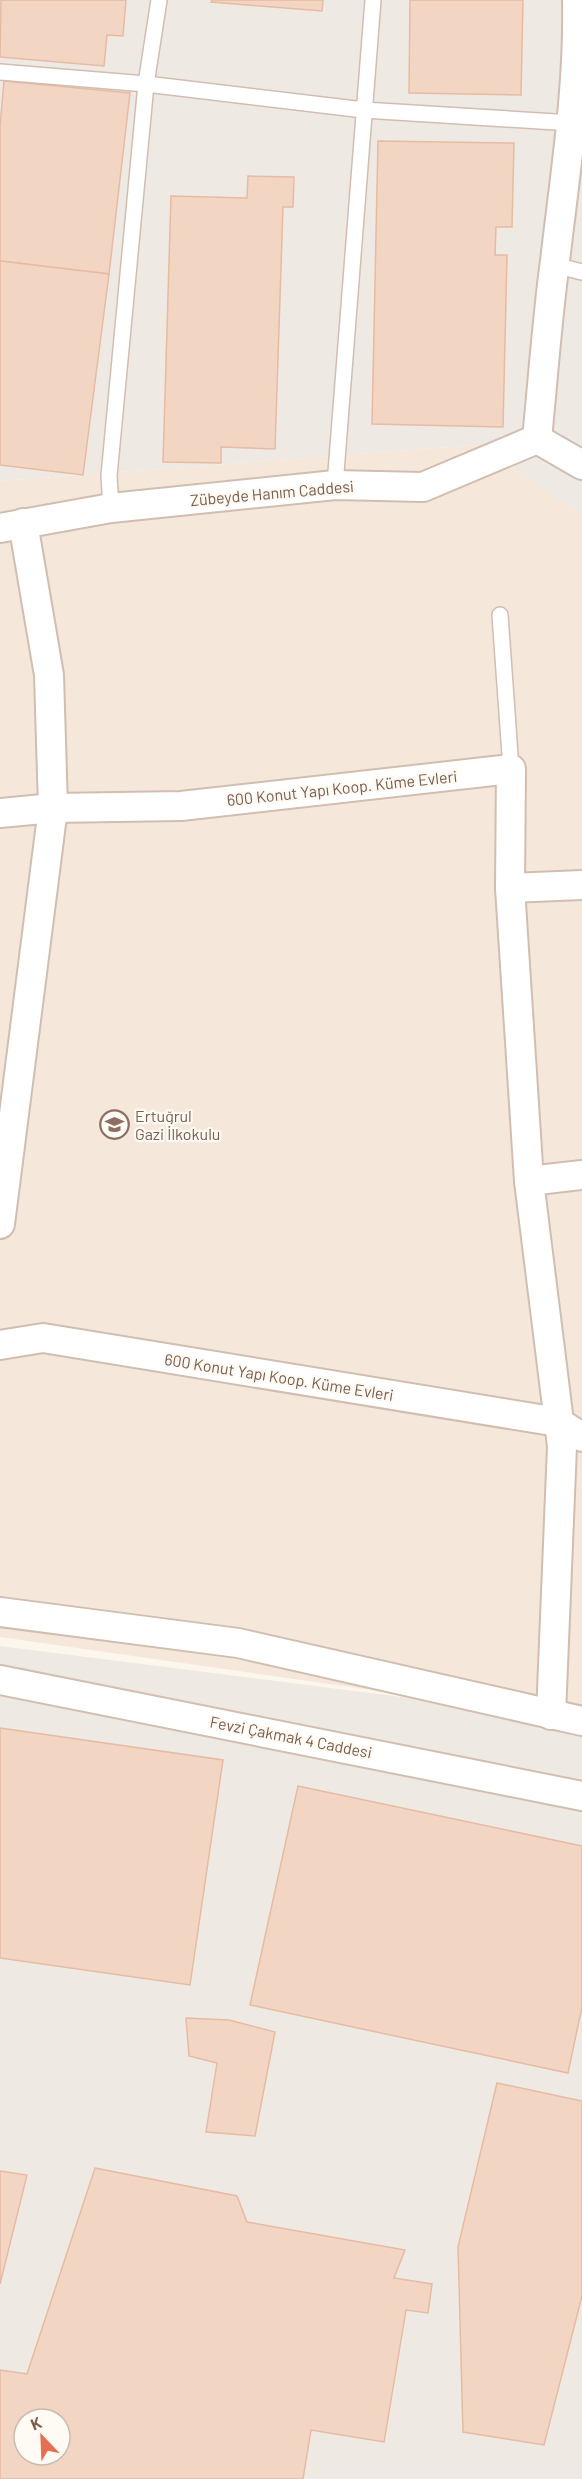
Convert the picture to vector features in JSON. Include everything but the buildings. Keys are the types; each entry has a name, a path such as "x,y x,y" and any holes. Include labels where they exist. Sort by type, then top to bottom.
{"street":[{"path":"577,0 580,30 572,123 554,265 537,439 582,465"},
{"name":"Zübeyde Hanım Caddesi","path":"12,526 111,508 335,485 423,487 537,439"},
{"path":"0,1224 53,808 49,675 12,526"},
{"path":"512,768 510,888 529,1181 571,1437 551,1715"},
{"name":"600 Konut Yapı Koop. Küme Evleri","path":"0,813 53,808 181,806 512,768"},
{"path":"510,888 582,885"},
{"path":"529,1181 582,1175"},
{"name":"600 Konut Yapı Koop. Küme Evleri","path":"0,1345 43,1338 571,1437"},
{"path":"0,1612 238,1643 582,1721"},
{"name":"Fevzi Çakmak 4 Caddesi","path":"0,1680 582,1796"}],"lane":[{"path":"111,508 109,476 146,84 159,0"},
{"path":"335,485 373,0"},
{"path":"0,72 146,84 364,110 572,123"},
{"path":"554,265 582,272"},
{"path":"500,615 512,768"}],"shaded area":[{"path":"0,0 582,0 582,515 477,445 0,481"},
{"path":"477,445 582,515 582,1720 0,1637 0,481"},
{"path":"0,1646 582,1720 582,2479 0,2479"}],"place":[{"name":"Ertuğrul Gazi İlkokulu","path":"114,1125"}]}
